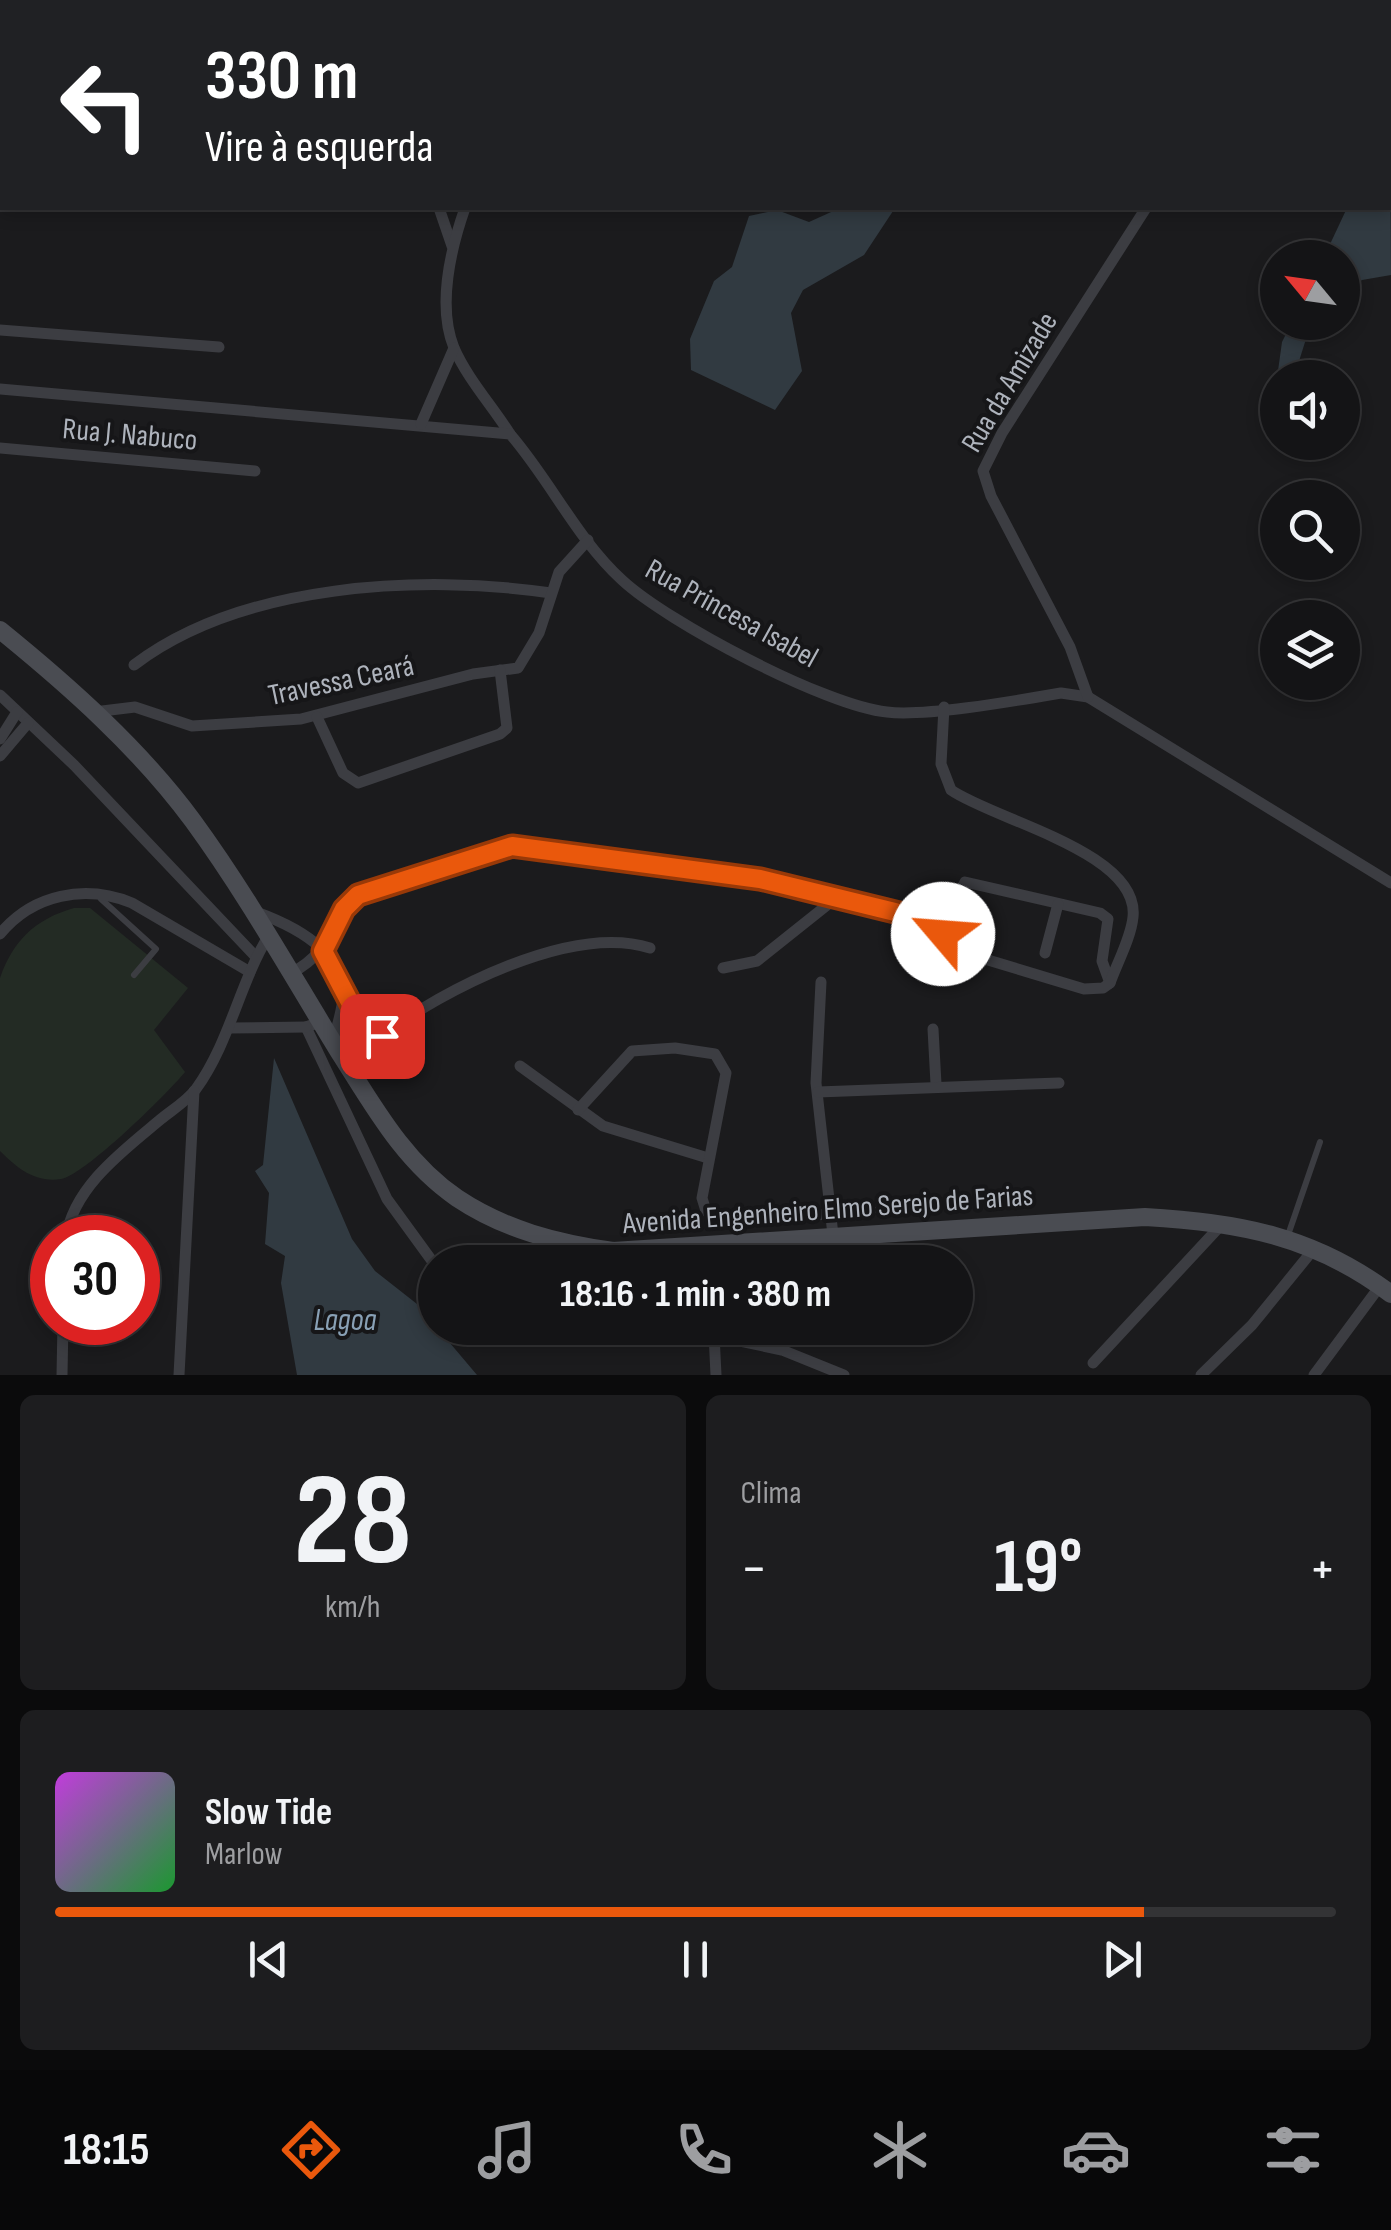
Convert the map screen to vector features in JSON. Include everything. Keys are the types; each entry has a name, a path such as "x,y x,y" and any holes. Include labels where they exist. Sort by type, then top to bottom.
{"main road":[{"name":"Avenida Engenheiro Elmo Serejo de Farias","path":"0,630 94,712 192,819 256,912 291,973 313,1024 333,1042 386,1126 427,1174 456,1197 512,1228 561,1244 613,1251 1145,1217 1225,1221 1313,1250 1388,1291"}],"street":[{"path":"439,210 452,246"},
{"path":"421,424 454,348 448,316 452,246 464,210"},
{"name":"Rua da Amizade","path":"1088,697 1070,648 991,496 983,471 1145,210"},
{"path":"0,330 219,347"},
{"name":"Rua Princesa Isabel","path":"454,348 510,434 588,540 635,591 784,675 870,710 892,713 1061,693 1088,697"},
{"path":"0,389 510,434"},
{"name":"Rua J. Nabuco","path":"0,448 255,470"},
{"name":"Travessa Ceará","path":"94,712 134,706 192,726 317,717 524,663 558,572 588,540"},
{"path":"134,665 162,644 194,630 336,591 414,582 481,583 551,593"},
{"path":"317,717 342,773 358,784 500,734 506,728 507,718 500,670"},
{"path":"0,695 256,956"},
{"path":"1088,697 1391,883"},
{"path":"944,707 941,764 951,790 1103,862 1125,888 1133,917 1110,983 1103,988 1084,989 950,946 944,924 965,882 1106,916 1102,960 1110,983"},
{"path":"0,739 17,712"},
{"path":"0,756 28,723"},
{"path":"291,973 323,951 344,909 358,895 502,846 760,879 944,924"},
{"path":"0,934 38,903 58,895 96,894 132,903 250,972"},
{"path":"723,968 758,961 836,898"},
{"path":"1045,953 1058,904"},
{"path":"256,912 299,930 323,951 344,994 355,1004 363,1027 382,1036 446,993 532,959 601,944 650,948"},
{"path":"72,1215 88,1188 194,1091 229,1028 256,956 269,935"},
{"path":"821,982 818,1092 833,1236"},
{"path":"333,1042 344,994"},
{"path":"229,1028 313,1024 387,1200 420,1245"},
{"path":"934,1029 936,1084"},
{"path":"578,1110 632,1050 675,1048 715,1054 726,1073 702,1198 712,1217 738,1221 829,1214"},
{"path":"520,1066 578,1110 614,1130 708,1158"},
{"path":"818,1092 936,1084 1058,1082"},
{"path":"179,1375 194,1091"},
{"path":"1093,1363 1225,1221"},
{"path":"1201,1375 1252,1325 1313,1250"},
{"path":"1314,1375 1388,1291"},
{"path":"62,1375 63,1345"},
{"path":"715,1345 716,1375"},
{"path":"761,1345 844,1375"}],"lane":[{"path":"96,894 156,949 134,975"},
{"path":"1286,1239 1320,1142"},
{"path":"829,1214 958,1203"}],"shaded area":[{"path":"74,908 90,908 188,988 154,1030 185,1072 88,1164 52,1180 27,1173 0,1151 0,978 27,933 48,918"}],"water":[{"path":"777,210 809,222 836,210 894,210 864,255 803,290 791,313 802,371 775,410 691,370 690,339 714,281 732,267 749,216"},
{"path":"1346,210 1391,210 1391,275 1362,280 1360,240 1332,240"},
{"path":"1306,340 1299,360 1280,360 1282,342"},
{"name":"Lagoa","path":"274,1058 352,1239 375,1271 418,1305 418,1345 452,1345 477,1375 297,1375 281,1283 285,1256 265,1244 269,1193 255,1171 263,1165"}],"route":[{"path":"382,1036 363,1027 355,1004 344,994 323,951 344,909 358,895 502,846 544,848 760,879 944,924 943,934"}]}
